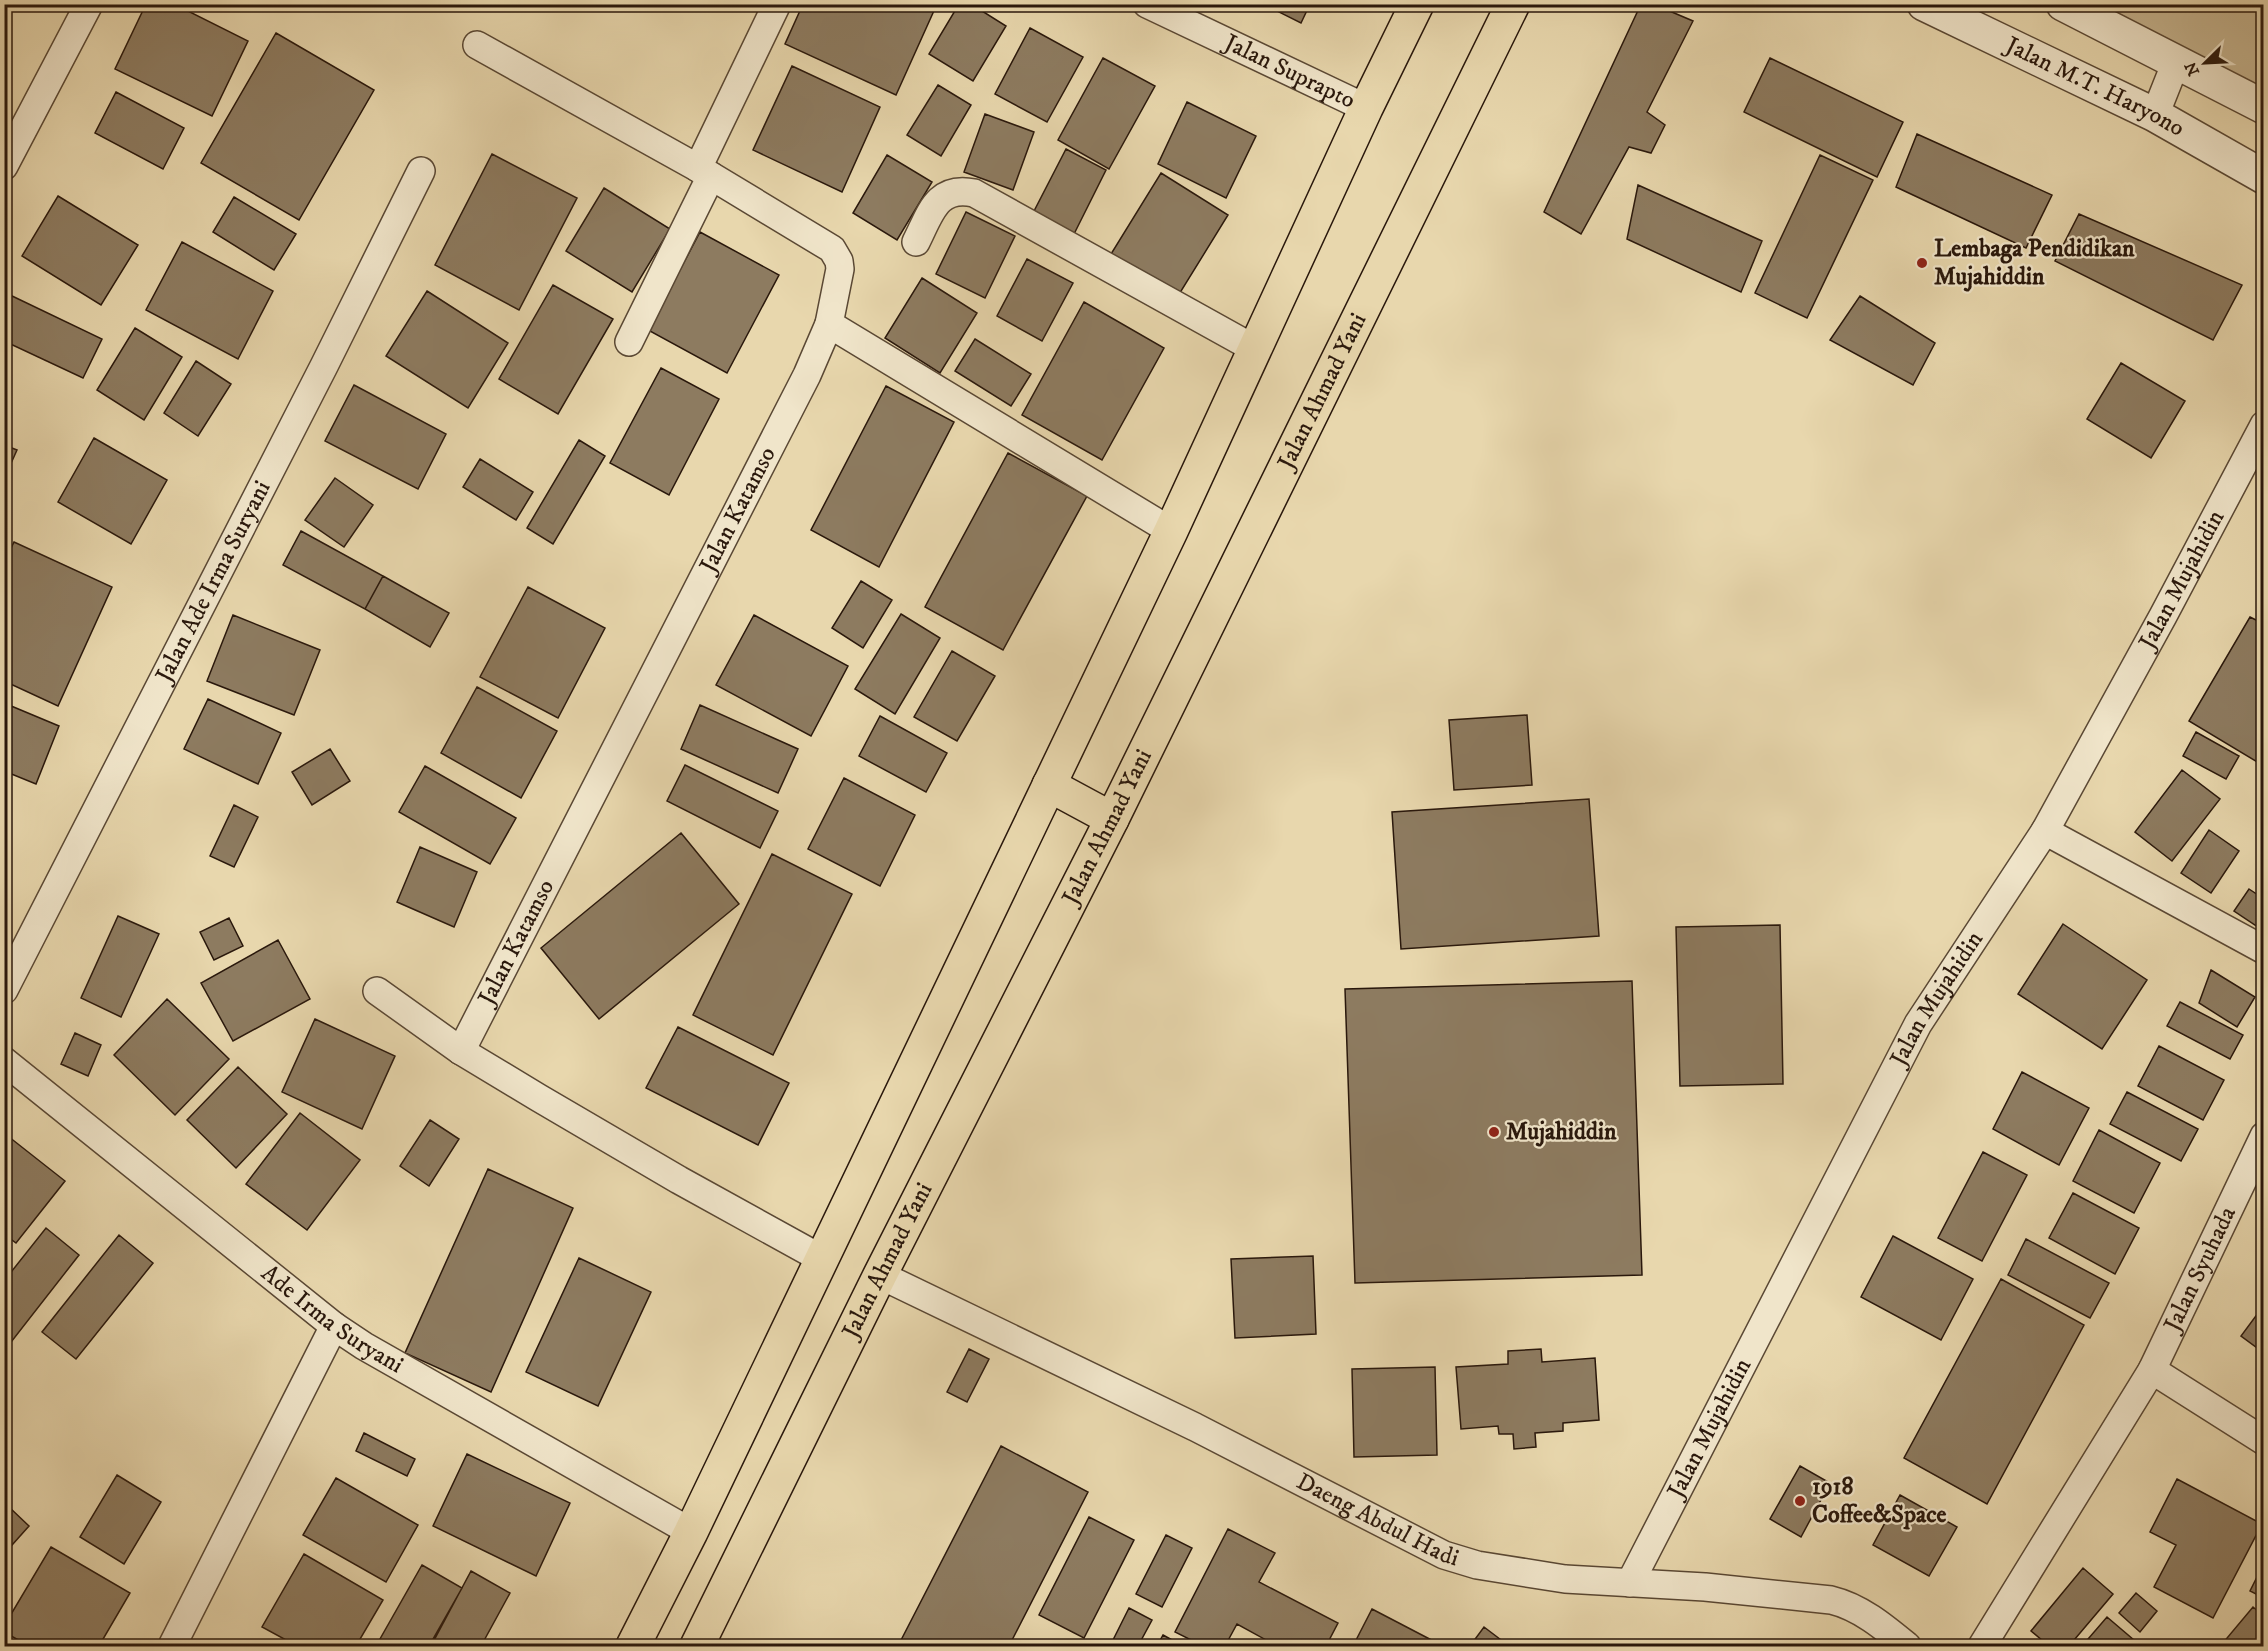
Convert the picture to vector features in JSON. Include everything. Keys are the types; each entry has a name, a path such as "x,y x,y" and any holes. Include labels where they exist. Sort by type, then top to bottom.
{"main road":[{"path":"633,1647 691,1532 1050,785 1171,531 1366,108 1417,4"},
{"name":"Jalan Ahmad Yani","path":"697,1647 880,1275 1112,819 1513,4"},
{"path":"1050,785 1112,819"}],"street":[{"path":"4,166 89,4"},
{"path":"629,342 777,4"},
{"name":"Jalan Suprapto","path":"1147,4 1366,108"},
{"name":"Jalan M.T. Haryono","path":"1924,4 2155,115 2264,177"},
{"path":"2063,4 2264,107"},
{"name":"Jalan Katamso","path":"461,1051 807,375 828,324 840,269 836,254 826,244 705,172 477,45"},
{"path":"2155,115 2176,62"},
{"name":"Jalan Ade Irma Suryani","path":"4,990 324,366 421,171"},
{"path":"916,242 941,198 953,191 974,193 1255,348"},
{"path":"828,324 1171,531"},
{"name":"Jalan Mujahidin","path":"1630,1583 1918,1024 2045,831 2264,425"},
{"path":"2045,831 2264,950"},
{"path":"377,991 461,1051 679,1180 822,1259"},
{"name":"Ade Irma Suryani","path":"4,1061 334,1326 364,1346 691,1532"},
{"name":"Jalan Syuhada","path":"1982,1647 2152,1370 2264,1136"},
{"name":"Daeng Abdul Hadi","path":"880,1275 1195,1427 1444,1555 1477,1565 1546,1577 1705,1587 1831,1600 1847,1604 1863,1613 1907,1647"},
{"path":"172,1647 334,1326"},
{"path":"2152,1370 2264,1442"}],"shaded area":[{"path":"2082,5 2263,5 2263,90"}],"building":[{"path":"146,4 174,4 248,41 212,116 115,69"},
{"path":"803,4 937,4 896,95 785,44"},
{"path":"959,4 971,4 1006,26 973,81 929,54"},
{"path":"1263,4 1310,4 1301,23"},
{"path":"1641,4 1653,4 1693,21 1647,112 1665,125 1651,153 1629,147 1581,234 1544,212"},
{"path":"1030,28 1083,57 1047,122 995,94"},
{"path":"276,33 374,90 299,220 201,163"},
{"path":"1103,58 1155,86 1109,169 1058,140"},
{"path":"1770,58 1903,122 1877,177 1744,112"},
{"path":"792,66 880,107 842,192 753,150"},
{"path":"938,85 971,105 941,156 907,135"},
{"path":"116,92 184,128 163,169 95,133"},
{"path":"1187,102 1256,136 1226,198 1158,164"},
{"path":"985,114 1034,132 1013,190 964,172"},
{"path":"1917,134 2052,195 2026,248 1896,187"},
{"path":"1066,149 1106,170 1073,236 1032,215"},
{"path":"492,154 577,198 519,310 435,265"},
{"path":"887,155 932,182 897,240 853,213"},
{"path":"1820,155 1873,180 1807,318 1755,293"},
{"path":"1161,173 1228,215 1178,296 1111,254"},
{"path":"1638,185 1762,241 1741,292 1627,239"},
{"path":"604,188 670,229 632,292 566,251"},
{"path":"58,196 138,245 101,305 22,256"},
{"path":"234,197 296,234 274,270 213,232"},
{"path":"966,212 1015,236 985,298 936,274"},
{"path":"2079,214 2242,285 2213,340 2055,261"},
{"path":"700,232 779,275 727,373 648,330"},
{"path":"182,242 273,291 238,359 146,310"},
{"path":"1027,259 1073,283 1042,341 997,316"},
{"path":"922,278 977,313 940,373 885,338"},
{"path":"553,285 613,319 558,414 499,379"},
{"path":"427,291 508,343 468,408 386,356"},
{"path":"10,295 102,339 83,378 4,341 4,307"},
{"path":"1860,296 1935,343 1913,385 1830,340"},
{"path":"1084,302 1164,348 1102,460 1022,415"},
{"path":"135,328 182,357 144,420 97,390"},
{"path":"975,339 1031,374 1011,406 955,371"},
{"path":"196,361 231,384 198,436 164,413"},
{"path":"2121,363 2185,401 2151,458 2087,419"},
{"path":"661,368 719,399 669,495 610,463"},
{"path":"354,385 446,434 418,489 325,441"},
{"path":"886,386 954,422 879,567 811,530"},
{"path":"94,438 167,480 131,544 58,502"},
{"path":"579,440 605,456 553,544 527,528"},
{"path":"4,445 17,450 4,479"},
{"path":"1008,453 1087,496 1003,650 925,607"},
{"path":"480,459 533,492 516,520 463,487"},
{"path":"335,478 373,505 344,547 305,520"},
{"path":"301,531 383,576 365,609 283,565"},
{"path":"14,542 112,587 58,706 4,681 4,563"},
{"path":"383,576 449,613 430,647 365,609"},
{"path":"861,581 892,600 863,648 832,628"},
{"path":"528,587 605,628 558,718 480,677"},
{"path":"901,614 940,638 895,714 855,689"},
{"path":"233,615 320,650 294,715 207,681"},
{"path":"754,615 848,666 811,736 716,685"},
{"path":"2250,617 2264,624 2264,766 2189,721"},
{"path":"952,651 995,676 957,741 914,717"},
{"path":"477,687 557,731 521,798 441,753"},
{"path":"208,699 281,733 258,784 184,749"},
{"path":"4,703 59,726 36,784 4,771"},
{"path":"700,705 798,749 778,793 681,749"},
{"path":"1527,715 1532,785 1454,790 1449,720"},
{"path":"880,716 947,753 926,792 859,756"},
{"path":"2196,732 2239,756 2226,779 2183,756"},
{"path":"330,749 350,781 312,805 292,772"},
{"path":"685,765 778,811 760,848 667,801"},
{"path":"425,766 516,818 490,864 399,812"},
{"path":"2182,770 2220,799 2172,861 2135,832"},
{"path":"844,778 915,815 880,886 808,849"},
{"path":"1589,799 1599,936 1401,949 1392,812"},
{"path":"234,805 258,817 234,867 210,856"},
{"path":"2209,830 2239,851 2211,893 2181,873"},
{"path":"681,833 739,904 599,1019 541,948"},
{"path":"420,847 477,872 454,927 397,902"},
{"path":"772,854 852,894 773,1055 693,1015"},
{"path":"2249,889 2264,899 2264,931 2234,911"},
{"path":"118,916 159,934 121,1017 81,998"},
{"path":"229,918 243,946 214,960 200,932"},
{"path":"2063,924 2147,980 2102,1049 2018,994"},
{"path":"1780,925 1783,1084 1680,1086 1676,927"},
{"path":"278,940 310,999 233,1041 201,983"},
{"path":"2211,970 2255,997 2237,1027 2199,1003"},
{"name":"Mujahiddin","path":"1632,981 1642,1275 1355,1283 1345,989"},
{"path":"167,999 229,1059 175,1115 114,1055"},
{"path":"2180,1002 2243,1035 2230,1059 2167,1026"},
{"path":"315,1019 395,1056 362,1129 282,1092"},
{"path":"678,1027 789,1083 758,1145 646,1088"},
{"path":"75,1033 101,1045 88,1076 61,1064"},
{"path":"2159,1046 2224,1080 2203,1120 2138,1086"},
{"path":"238,1067 287,1114 236,1168 187,1120"},
{"path":"2022,1072 2089,1108 2059,1165 1993,1129"},
{"path":"2127,1092 2198,1129 2181,1161 2110,1124"},
{"path":"300,1113 360,1160 307,1230 246,1184"},
{"path":"430,1120 459,1139 429,1186 400,1166"},
{"path":"2099,1130 2160,1163 2134,1213 2073,1181"},
{"path":"4,1133 65,1181 16,1243 4,1234"},
{"path":"1983,1152 2027,1175 1982,1261 1938,1238"},
{"path":"488,1169 573,1208 491,1392 405,1353"},
{"path":"2073,1193 2139,1228 2115,1274 2049,1238"},
{"path":"46,1228 79,1255 8,1346 4,1343 4,1281"},
{"path":"119,1235 153,1263 76,1359 42,1332"},
{"path":"1893,1236 1973,1279 1941,1340 1861,1297"},
{"path":"2026,1239 2109,1283 2090,1318 2008,1275"},
{"path":"1313,1256 1316,1334 1235,1338 1231,1259"},
{"path":"579,1258 651,1292 598,1406 526,1372"},
{"path":"2001,1279 2084,1325 1987,1504 1904,1458"},
{"path":"2264,1305 2264,1353 2241,1336"},
{"path":"969,1349 989,1359 967,1402 947,1392"},
{"path":"1541,1349 1542,1362 1595,1358 1599,1420 1563,1423 1563,1431 1535,1433 1536,1447 1514,1449 1513,1434 1499,1434 1498,1426 1461,1429 1456,1367 1508,1364 1508,1351"},
{"path":"1435,1367 1437,1455 1354,1457 1352,1369"},
{"path":"364,1433 415,1459 407,1476 356,1451"},
{"path":"1001,1446 1088,1492 1009,1646 898,1646"},
{"path":"467,1454 570,1503 536,1576 433,1526"},
{"name":"1918 Coffee&Space","path":"1800,1466 1830,1483 1801,1537 1770,1519"},
{"path":"117,1475 161,1502 124,1564 80,1537"},
{"path":"336,1478 418,1525 386,1582 303,1535"},
{"path":"2177,1479 2262,1524 2213,1618 2154,1587 2176,1545 2150,1532"},
{"path":"1900,1495 1957,1527 1929,1576 1873,1545"},
{"path":"9,1507 29,1526 4,1554 4,1512"},
{"path":"1089,1517 1134,1540 1084,1638 1039,1615"},
{"path":"1228,1529 1275,1553 1259,1582 1338,1623 1326,1646 1277,1646 1237,1624 1225,1646 1203,1646 1175,1632"},
{"path":"1166,1535 1192,1548 1162,1607 1136,1594"},
{"path":"51,1547 130,1593 99,1646 29,1646 4,1632 4,1626"},
{"path":"304,1554 383,1600 356,1646 297,1646 262,1627"},
{"path":"2264,1563 2264,1598 2250,1591"},
{"path":"422,1565 462,1588 429,1646 376,1646"},
{"path":"2083,1568 2113,1594 2069,1646 2049,1646 2031,1631"},
{"path":"471,1571 510,1593 481,1646 431,1646"},
{"path":"2136,1593 2157,1611 2140,1632 2119,1613"},
{"path":"2253,1607 2264,1616 2264,1646 2225,1646 2222,1644"},
{"path":"1129,1608 1152,1620 1138,1646 1110,1646"},
{"path":"1372,1609 1443,1646 1353,1646"},
{"path":"2107,1617 2141,1646 2082,1646"},
{"path":"1484,1627 1509,1646 1470,1646"},
{"path":"1163,1635 1183,1646 1157,1646"}],"place":[{"name":"Lembaga Pendidikan Mujahiddin","path":"1922,263"},
{"name":"Mujahiddin","path":"1494,1132"},
{"name":"1918 Coffee&Space","path":"1800,1501"}]}
